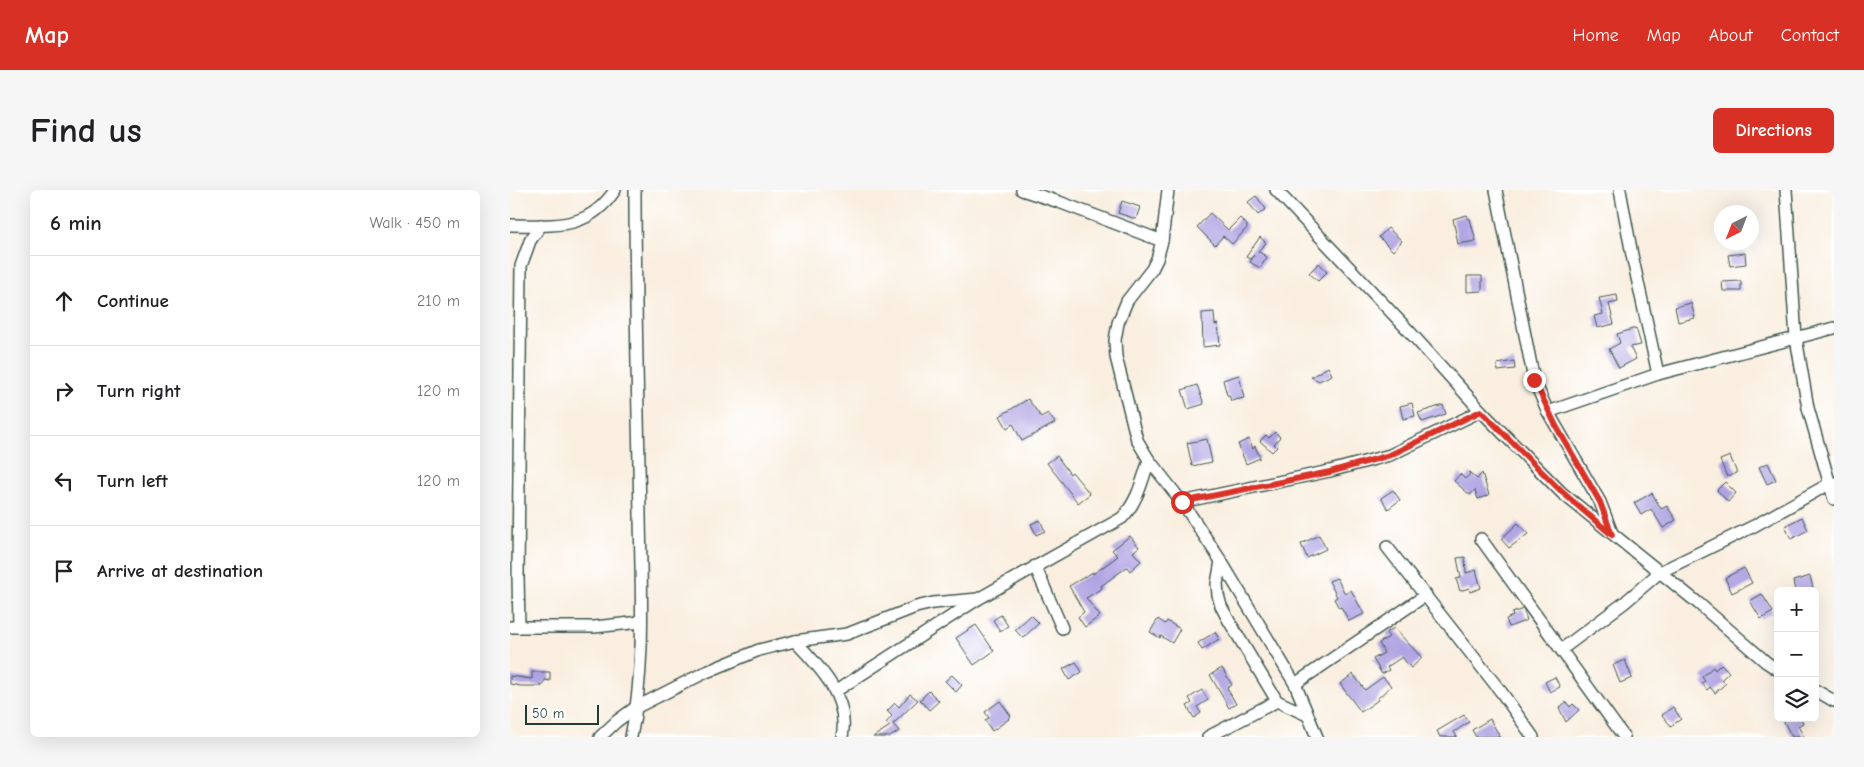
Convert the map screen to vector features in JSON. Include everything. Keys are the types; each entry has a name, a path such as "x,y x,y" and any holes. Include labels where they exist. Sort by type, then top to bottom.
{"street":[{"path":"510,225 577,222 604,205 615,190"},
{"path":"631,737 640,657 641,622 640,475 635,310 635,190 639,190"},
{"path":"1022,190 1162,241"},
{"path":"1168,190 1162,241 1152,269 1127,301 1118,322 1114,340 1116,357 1137,440 1149,460 1182,502 1221,561 1294,684 1317,737"},
{"path":"1276,190 1481,411 1562,492 1745,645 1774,667"},
{"path":"1496,190 1532,372 1548,412 1600,502 1612,535"},
{"path":"1620,190 1658,374"},
{"path":"1786,190 1796,338 1808,408 1832,484 1834,499"},
{"path":"541,225 524,254 515,299 514,450 518,575 515,627 594,627 641,622"},
{"path":"1548,412 1658,374 1834,328"},
{"path":"1182,502 1330,472 1390,455 1481,411"},
{"path":"836,691 978,599 1122,518 1137,498 1149,460"},
{"path":"1562,650 1624,603 1660,572 1754,526 1832,484"},
{"path":"1481,538 1624,737"},
{"path":"1387,547 1502,693 1533,737"},
{"path":"1221,561 1217,584 1222,606 1277,701 1307,715"},
{"path":"1035,566 1062,628"},
{"path":"1294,684 1426,595"},
{"path":"600,737 635,708 746,654 774,645 847,634 916,607 933,603 978,599"},
{"path":"795,642 822,670 836,691 843,718 842,737"},
{"path":"1819,692 1834,701"},
{"path":"1208,737 1277,701"}],"building":[{"path":"1256,196 1266,209 1258,215 1248,202"},
{"path":"1122,201 1140,207 1136,219 1118,213"},
{"path":"1210,213 1228,230 1240,218 1247,225 1247,228 1232,244 1223,236 1215,245 1197,227"},
{"path":"1467,215 1468,219 1470,219 1476,241 1458,244 1453,219"},
{"path":"1388,228 1402,241 1393,251 1379,237"},
{"path":"1260,237 1266,243 1258,251 1267,257 1260,268 1250,262 1254,255 1250,259 1246,257"},
{"path":"1745,253 1746,264 1730,266 1728,255"},
{"path":"1319,263 1327,272 1318,281 1309,273"},
{"path":"1467,276 1482,276 1482,291 1467,292"},
{"path":"1741,281 1741,291 1723,291 1722,282"},
{"path":"1617,295 1618,302 1609,304 1614,324 1597,328 1594,316 1603,314 1599,298"},
{"path":"1691,303 1695,318 1678,322 1675,307"},
{"path":"1214,312 1215,325 1218,324 1220,345 1203,347 1202,313"},
{"path":"1636,328 1641,345 1630,347 1636,359 1619,368 1609,349 1620,343 1617,334"},
{"path":"1514,361 1515,369 1498,371 1497,364"},
{"path":"1328,367 1332,375 1319,381 1311,377"},
{"path":"1239,375 1244,398 1231,401 1229,395 1227,395 1223,380"},
{"path":"1197,385 1204,404 1188,409 1182,390"},
{"path":"1028,399 1041,417 1048,413 1055,423 1022,441 1013,424 1007,428 1000,416"},
{"path":"1412,403 1415,416 1403,419 1400,406"},
{"path":"1443,405 1446,414 1422,422 1418,413"},
{"path":"1275,432 1280,437 1274,444 1277,447 1272,452 1260,441 1266,435 1269,438"},
{"path":"1207,439 1212,462 1192,466 1187,443"},
{"path":"1249,439 1253,449 1255,446 1260,458 1246,464 1238,444"},
{"path":"1057,456 1070,474 1072,472 1090,494 1078,503 1047,463"},
{"path":"1730,456 1737,473 1727,477 1720,460"},
{"path":"1768,463 1776,480 1767,484 1759,467"},
{"path":"1469,472 1477,479 1482,473 1489,495 1478,499 1475,490 1470,495 1454,481 1460,474 1465,479 1470,474"},
{"path":"1725,482 1736,493 1728,502 1717,490"},
{"path":"1393,490 1400,500 1388,509 1381,498"},
{"path":"1652,493 1661,509 1667,506 1676,520 1663,528 1651,509 1641,515 1634,503"},
{"path":"1802,517 1808,530 1791,539 1785,526"},
{"path":"1040,520 1045,531 1036,535 1031,524"},
{"path":"1518,523 1528,534 1509,548 1501,539"},
{"path":"1319,535 1326,549 1307,558 1301,544"},
{"path":"1130,536 1139,547 1133,552 1141,561 1130,571 1127,567 1101,586 1102,588 1086,598 1100,616 1085,627 1078,617 1084,612 1069,586 1093,572 1093,574 1118,556 1112,550"},
{"path":"1465,557 1466,573 1476,570 1481,588 1470,592 1469,588 1460,591 1456,579 1461,578 1457,558"},
{"path":"1744,568 1752,583 1732,593 1725,578"},
{"path":"1810,576 1813,587 1794,587 1793,581"},
{"path":"1337,578 1345,594 1351,590 1364,614 1349,621 1341,607 1339,608 1334,599 1337,597 1329,581"},
{"path":"1762,594 1773,612 1761,619 1750,601"},
{"path":"1523,609 1527,620 1509,627 1506,619 1513,616 1512,613"},
{"path":"1001,615 1008,626 1000,631 993,620"},
{"path":"1031,615 1039,623 1023,638 1015,630"},
{"path":"1158,619 1165,624 1167,621 1180,629 1172,643 1150,632"},
{"path":"976,625 994,651 974,665 956,638"},
{"path":"1394,628 1422,658 1411,668 1402,657 1387,667 1389,670 1382,674 1373,659 1384,653 1379,643 1389,637 1386,633"},
{"path":"1215,632 1219,639 1202,650 1198,643"},
{"path":"1625,660 1632,678 1620,683 1613,665"},
{"path":"1076,662 1082,672 1069,680 1063,669"},
{"path":"1721,664 1729,672 1722,679 1726,683 1715,693 1710,687 1707,690 1702,683 1705,681 1702,677 1713,667 1715,670"},
{"path":"1222,668 1232,685 1227,688 1236,704 1229,708 1210,675"},
{"path":"532,672 550,672 550,681 545,680 542,686 510,684 510,676 532,679"},
{"path":"1353,674 1365,690 1383,677 1391,686 1378,700 1361,712 1340,684"},
{"path":"952,675 962,685 956,692 945,681"},
{"path":"1555,677 1560,687 1550,692 1545,682"},
{"path":"1202,690 1208,700 1197,707 1201,713 1194,718 1187,706 1192,703 1189,698"},
{"path":"929,691 939,701 929,710 920,700"},
{"path":"910,694 918,700 893,724 899,731 890,737 873,737 890,726 886,723 892,716 887,711 895,703 899,707"},
{"path":"1000,701 1011,716 992,731 985,720 989,718 985,712"},
{"path":"1566,702 1570,707 1573,704 1579,710 1566,722 1559,708"},
{"path":"1673,707 1681,719 1671,726 1662,715"},
{"path":"1464,715 1469,722 1454,732 1457,737 1440,737 1437,731"},
{"path":"1490,719 1500,737 1476,737 1472,730"},
{"path":"1784,722 1803,722 1798,726 1804,737 1792,737"}],"route":[{"path":"1182,502 1330,472 1390,455 1481,411 1562,492 1612,535 1600,502 1548,412 1534,380"}]}
